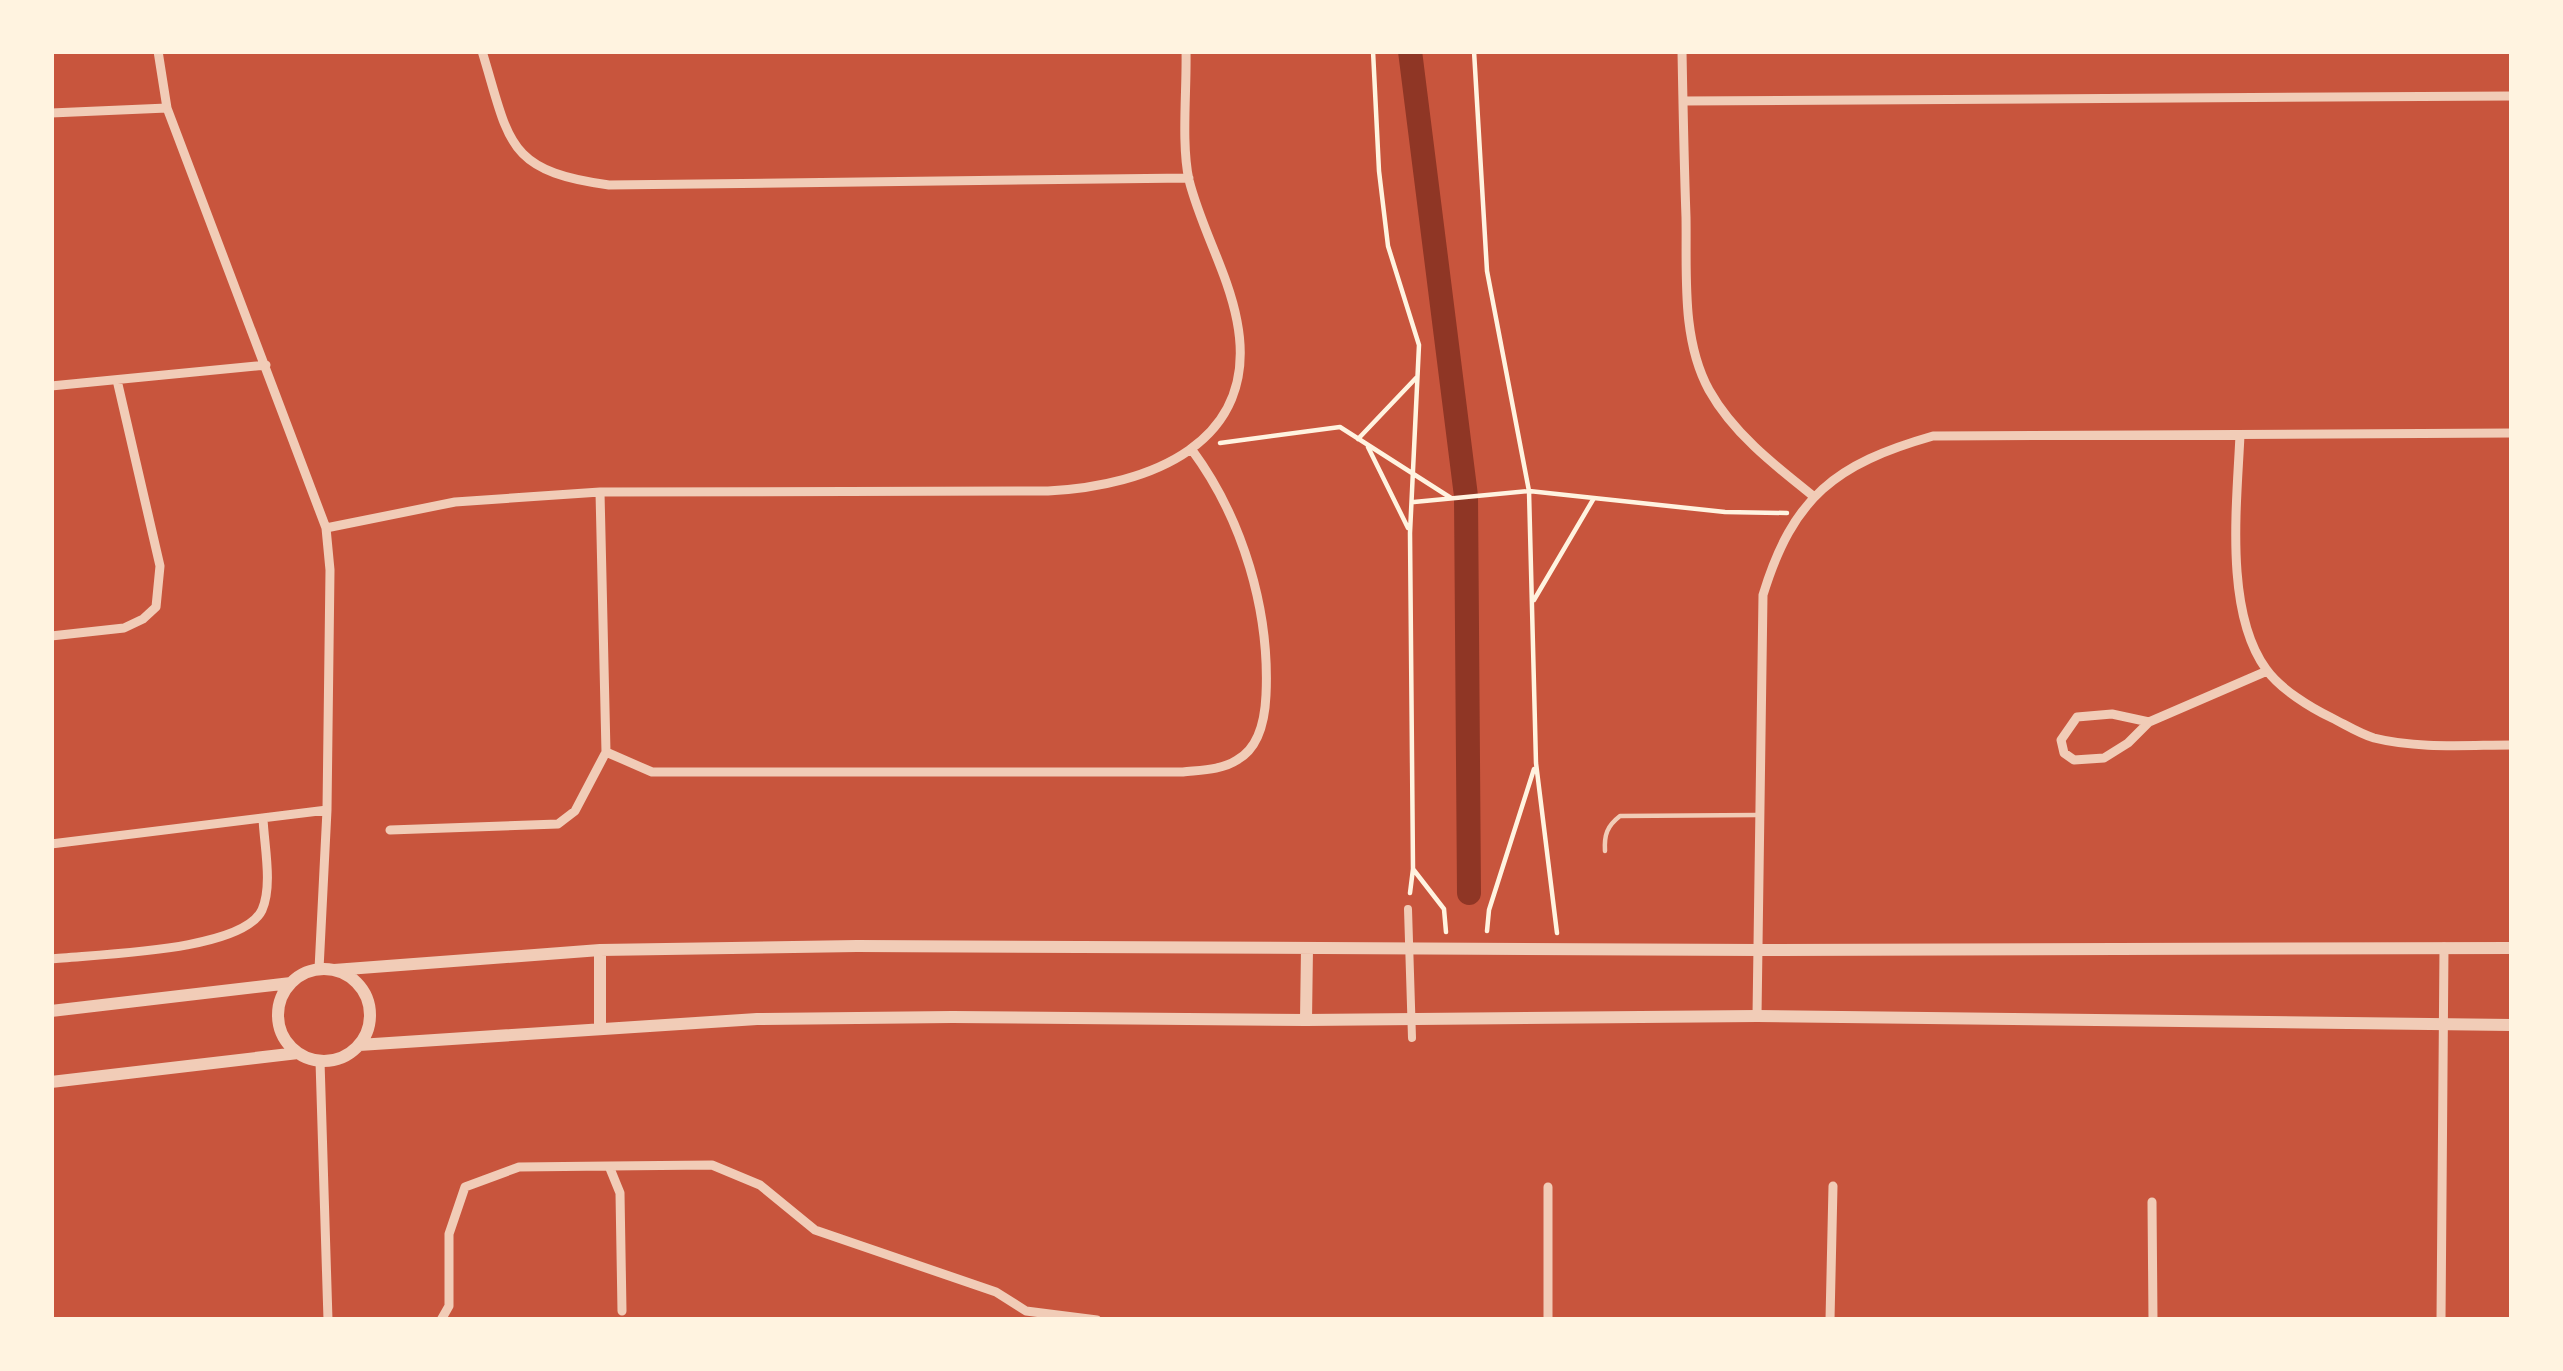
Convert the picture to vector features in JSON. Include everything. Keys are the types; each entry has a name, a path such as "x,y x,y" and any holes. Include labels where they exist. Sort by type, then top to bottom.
{"street":[{"path":"158,51 166,108 326,528 330,570 327,970"},
{"path":"482,51 502,119 516,147 535,167 567,179 609,185 1189,178"},
{"path":"326,528 455,502 600,492 1092,489 1132,480 1192,450 1230,401 1241,356 1237,320 1189,178 1186,51"},
{"path":"1682,51 1693,349 1709,390 1736,425 1769,461 1812,495"},
{"path":"1683,100 2512,96"},
{"path":"51,112 166,108"},
{"path":"51,386 266,365"},
{"path":"51,636 124,628 156,607 160,566 116,380"},
{"path":"1757,1016 1762,595 1777,550 1812,495 1895,446 1933,436 2512,433"},
{"path":"2240,435 2239,581 2250,634 2267,671 2315,710 2373,737 2426,745 2512,745"},
{"path":"606,752 652,772 1183,772 1239,760 1255,742 1265,712 1268,650 1256,588 1228,512 1192,450"},
{"path":"391,830 558,824 575,811 606,752 600,492"},
{"path":"2149,722 2111,714 2078,717 2061,740 2064,753 2074,760 2104,758 2149,722 2267,671"},
{"path":"51,844 327,810"},
{"path":"51,959 208,941 253,922 263,907 266,888 263,818"},
{"path":"1408,909 1412,1038"},
{"path":"51,1011 291,983 327,970 600,950 856,946 2512,948"},
{"path":"2441,1320 2444,947"},
{"path":"1306,1020 1307,949"},
{"path":"600,950 600,1027"},
{"path":"51,1082 298,1053 320,1060 342,1058 359,1045 370,1025 367,997 359,985 327,970"},
{"path":"291,983 278,1012 279,1028 298,1053"},
{"path":"359,1045 757,1019 930,1017 1757,1016 2512,1024"},
{"path":"320,1060 328,1320"},
{"path":"441,1320 449,1306 449,1234 464,1187 519,1167 712,1165 760,1185 814,1230 996,1292 1023,1316 1097,1320"},
{"path":"609,1166 620,1193 622,1311"},
{"path":"1830,1320 1833,1186"},
{"path":"1548,1187 1548,1320"},
{"path":"2152,1202 2153,1320"}],"lane":[{"path":"1605,851 1610,824 1620,817 1758,815"}],"path":[{"path":"1373,51 1388,246 1420,345 1411,533 1413,869 1408,909"},
{"path":"1474,51 1487,271 1529,491 1536,764 1558,949"},
{"path":"1358,439 1418,375"},
{"path":"1192,450 1257,436 1340,428 1450,498"},
{"path":"1367,445 1411,533"},
{"path":"1412,502 1529,491 1725,512 1799,513"},
{"path":"1534,600 1594,497"},
{"path":"1486,949 1489,910 1536,764"},
{"path":"1413,869 1444,909 1447,949"}],"waterway":[{"path":"1410,51 1466,496 1469,893"}]}
